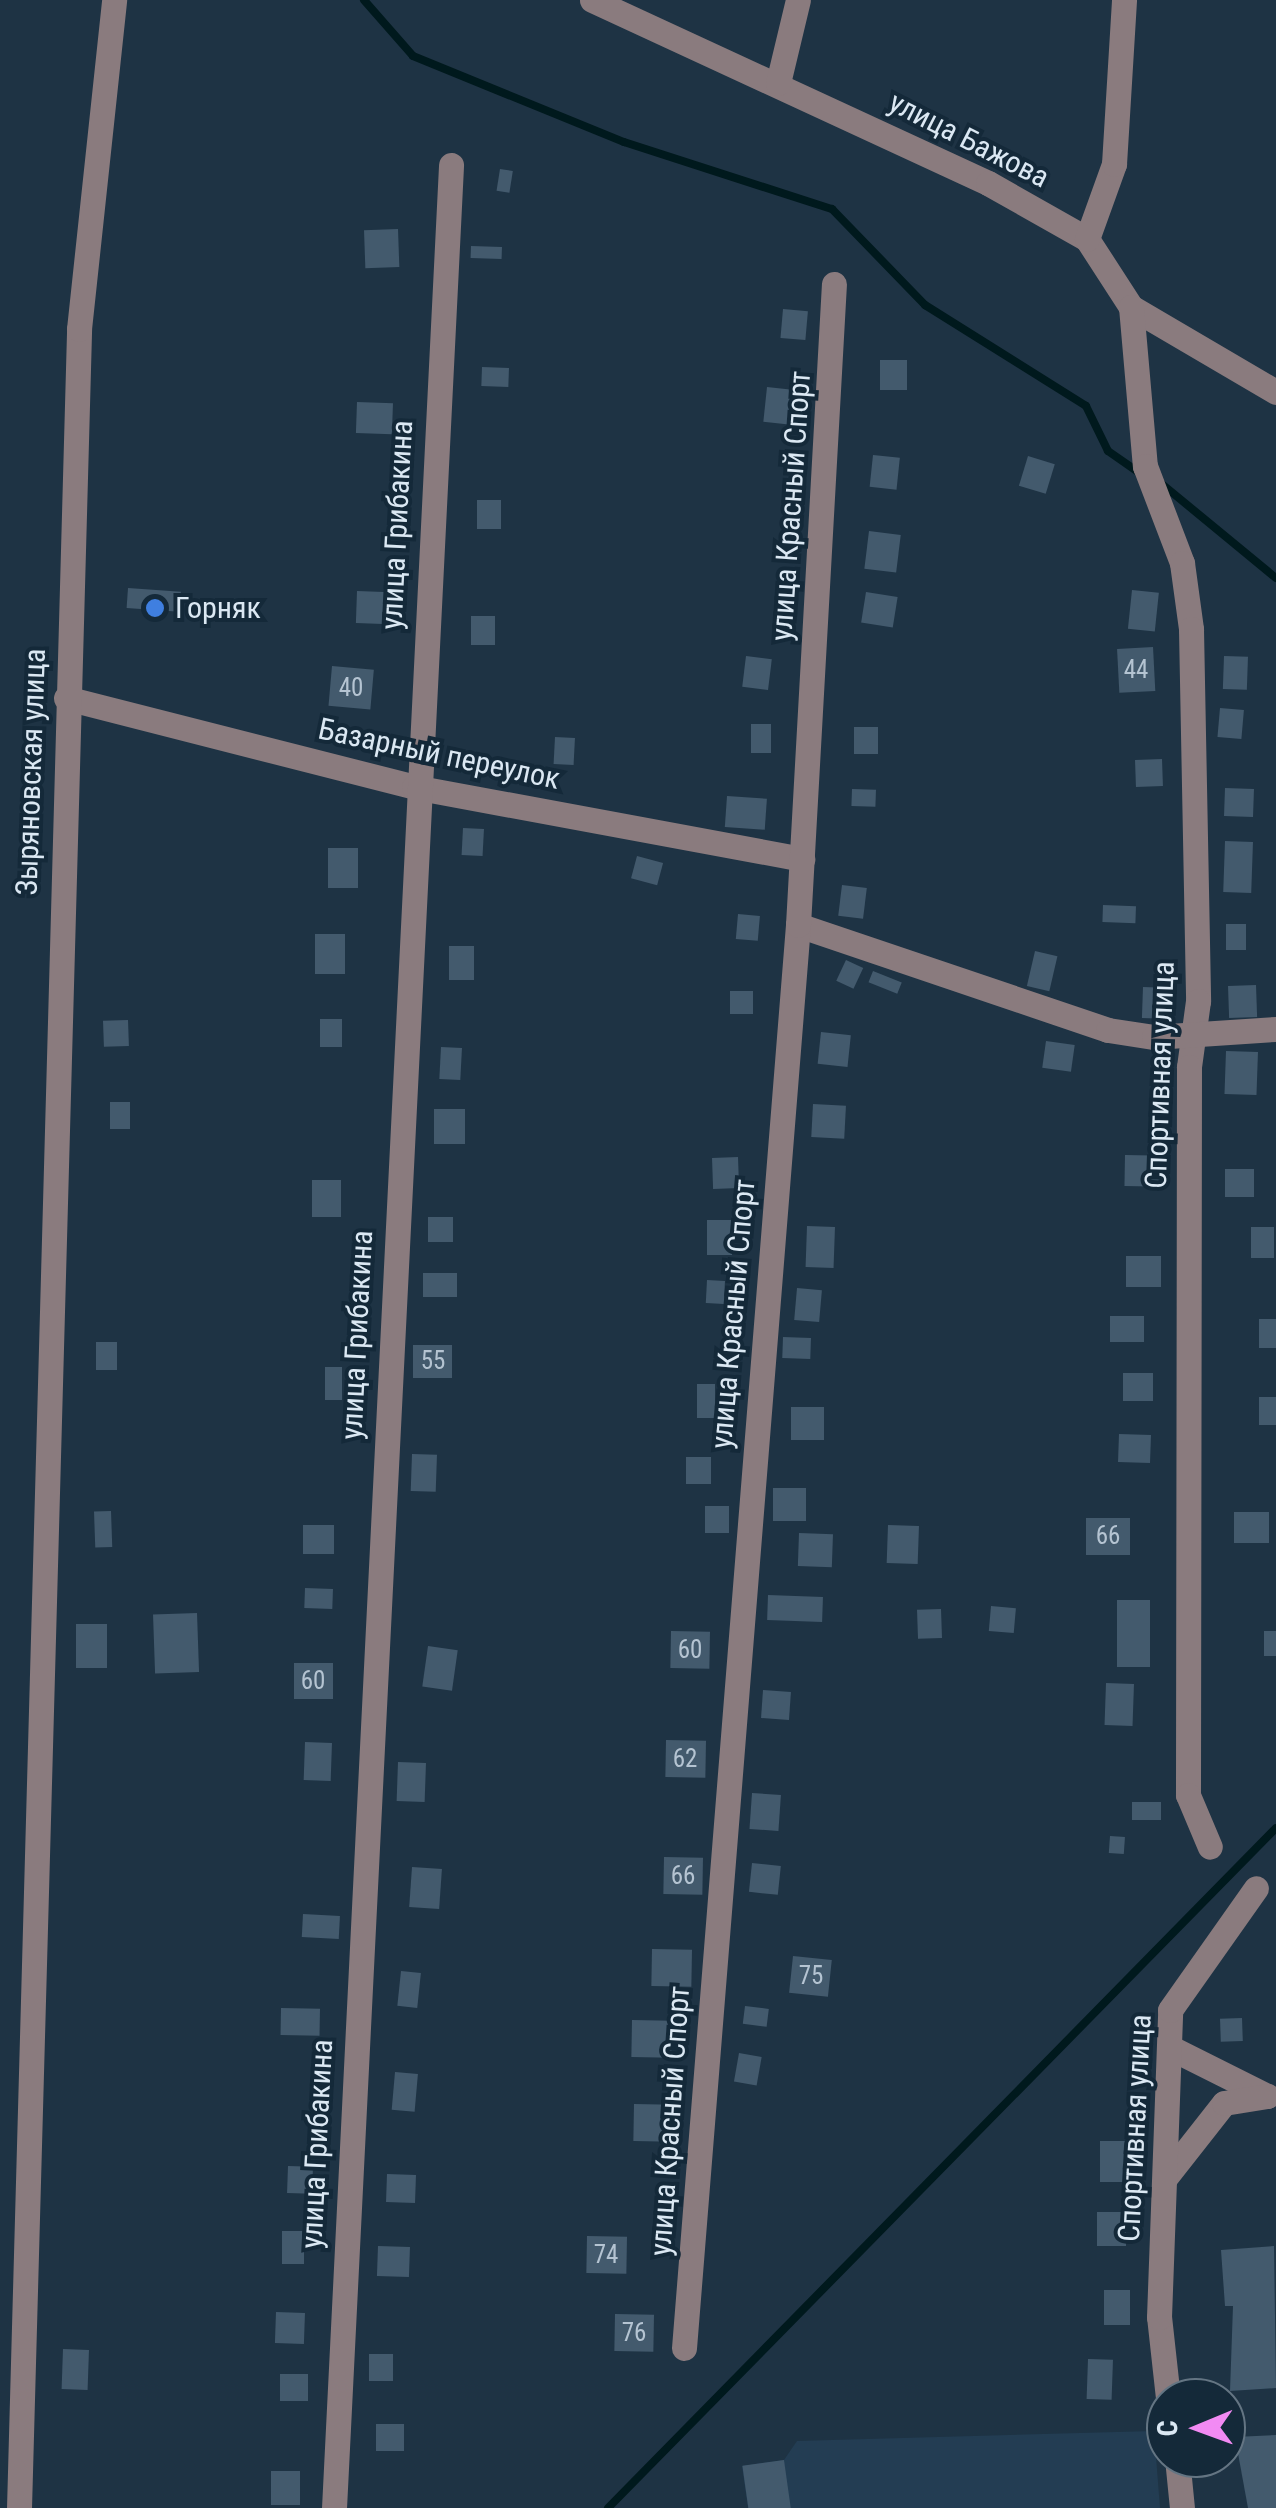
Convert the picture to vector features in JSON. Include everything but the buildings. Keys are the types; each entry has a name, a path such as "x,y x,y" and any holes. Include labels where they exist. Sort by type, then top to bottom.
{"street":[{"name":"Зыряновская улица","path":"19,2508 79,328 114,0"},
{"name":"улица Бажова","path":"592,0 778,83 1087,239 1132,307 1276,392"},
{"path":"778,83 798,0"},
{"path":"1087,239 1114,164 1124,0"},
{"name":"улица Грибакина","path":"334,2508 414,787 450,165"},
{"name":"улица Красный Спорт","path":"684,2348 798,926 834,284"},
{"name":"Спортивная улица","path":"1132,307 1148,476 1182,563 1190,630 1188,1795 1210,1847"},
{"name":"Базарный переулок","path":"66,698 414,787 802,860"},
{"path":"798,926 1061,1020 1154,1037 1276,1029"},
{"name":"Спортивная улица","path":"1164,2378 1160,2359 1164,2179 1175,1995 1256,1888"},
{"path":"1173,2048 1271,2098"},
{"path":"1164,2179 1224,2104 1271,2098"},
{"path":"1179,2478 1182,2508"}],"shaded area":[{"path":"1146,2431 1146,2478 1158,2478 1160,2508 748,2508 742,2466 784,2460 797,2441"}],"waterway":[{"path":"364,0 413,56 624,142 832,209 925,305 1086,406 1108,451 1144,476"},
{"path":"1157,480 1276,578"},
{"path":"608,2508 1276,1828"}],"place":[{"name":"Горняк","path":"155,608"}]}
